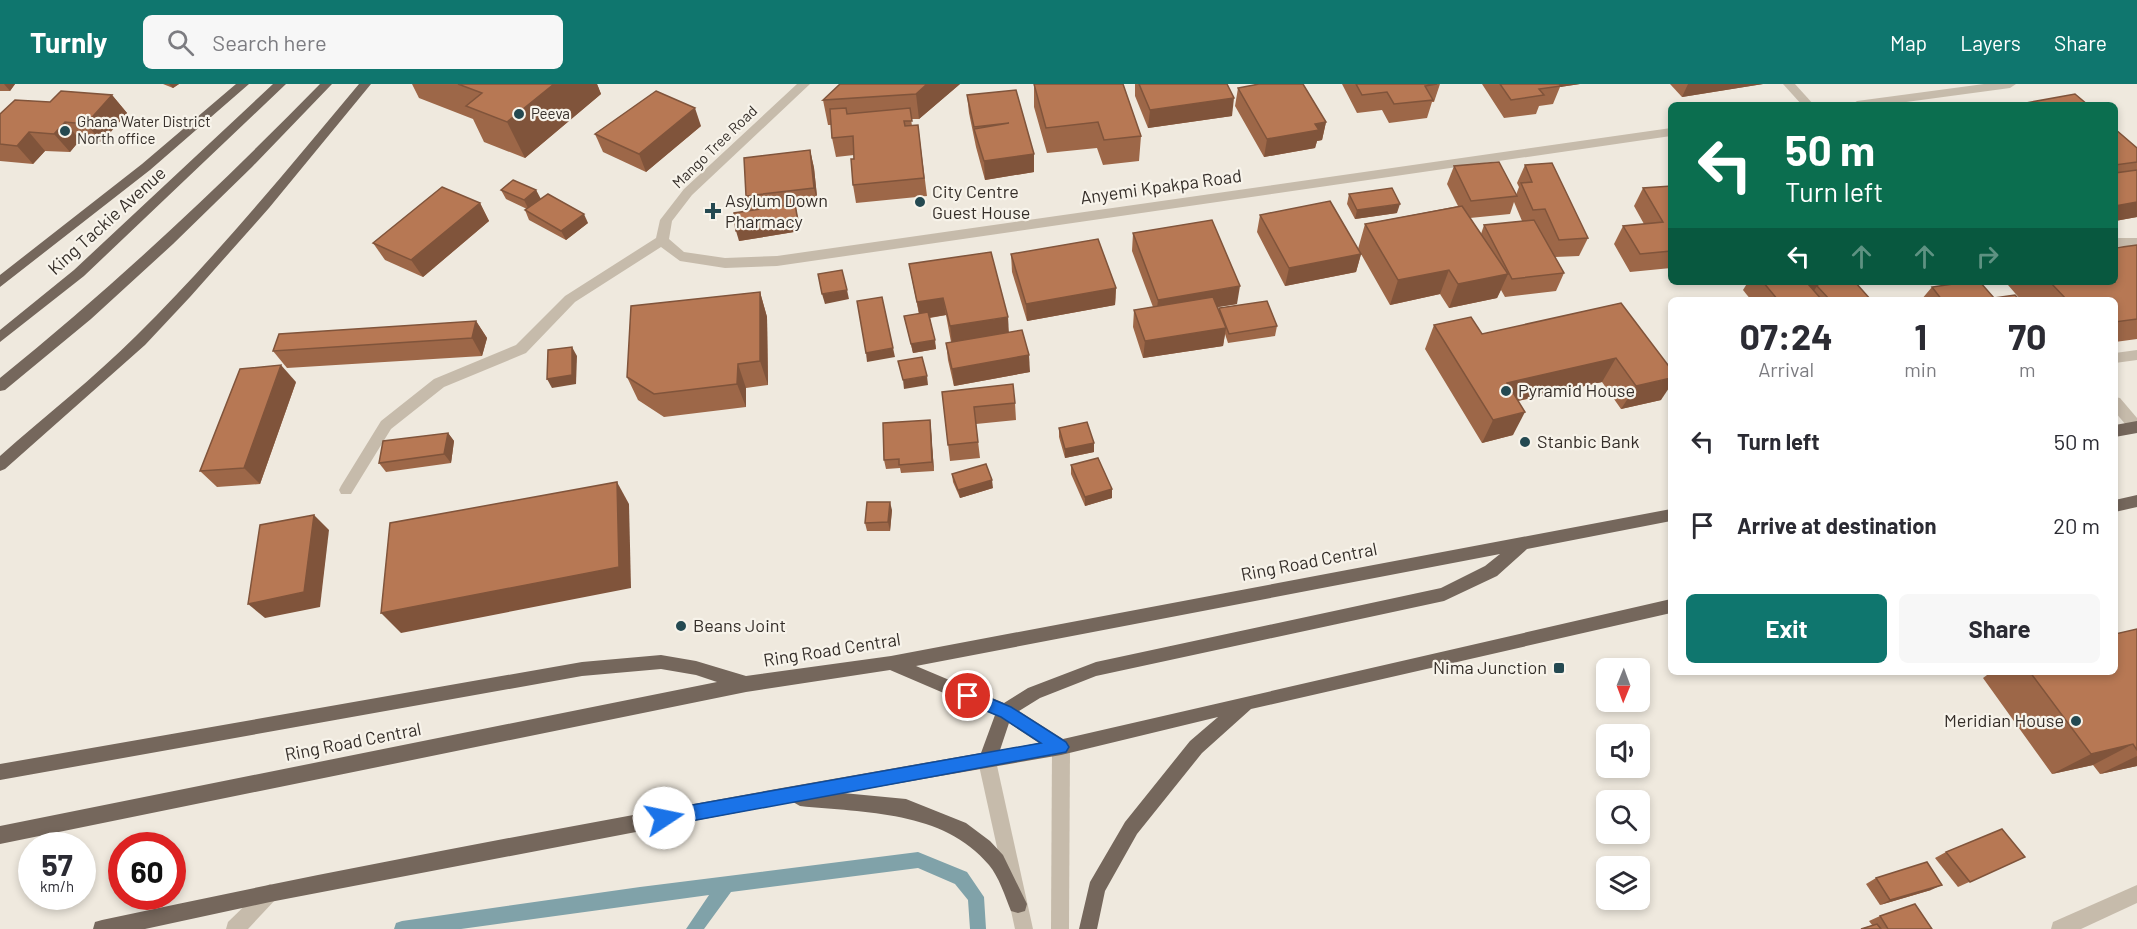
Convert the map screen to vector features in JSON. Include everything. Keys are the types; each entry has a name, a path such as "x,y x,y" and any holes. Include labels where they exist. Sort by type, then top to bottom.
{"main road":[{"path":"0,282 146,167 243,84"},
{"name":"King Tackie Avenue","path":"4,334 79,273 280,84"},
{"path":"0,386 73,328 203,210 326,84"},
{"path":"0,465 140,341 265,205 365,84"},
{"path":"2118,430 2137,427"},
{"path":"2118,505 2137,501"},
{"name":"Ring Road Central","path":"0,835 746,684 891,663 1668,516"},
{"path":"987,761 1006,712 1019,702 1058,682 1096,669 1444,594 1491,572 1523,543"},
{"path":"102,929 270,893 780,796 1061,747 1668,607"},
{"path":"0,772 582,669 661,662 696,668 746,684"},
{"path":"891,663 1006,712 1061,747"},
{"path":"1088,929 1096,888 1131,828 1196,747 1248,702"},
{"path":"780,796 906,808 960,829 984,847 997,861 1018,904"}],"street":[{"name":"Mango Tree Road","path":"662,240 666,220 688,192 804,84"},
{"path":"1789,84 1805,102"},
{"path":"1879,102 2010,84"},
{"name":"Anyemi Kpakpa Road","path":"662,240 680,256 725,262 777,261 1668,132"},
{"path":"346,490 386,424 439,383 521,349 570,298 662,240"},
{"path":"2118,242 2137,242"},
{"path":"2118,358 2137,355"},
{"path":"2118,405 2137,427"},
{"path":"1060,929 1061,747"},
{"path":"987,761 1024,929"},
{"path":"235,929 270,893"},
{"path":"2060,929 2137,894"}],"building":[{"path":"458,84 554,84 507,122 466,106 482,93"},
{"path":"840,84 927,84 916,94 823,100"},
{"path":"1034,84 1123,84 1141,136 1104,140 1098,122 1046,128"},
{"path":"1139,84 1227,84 1234,98 1150,110"},
{"path":"1259,84 1303,84 1326,122 1315,124 1319,130 1267,139 1238,88"},
{"path":"1356,84 1437,84 1425,86 1433,100 1394,104 1387,92 1362,95"},
{"path":"1500,84 1559,84 1561,86 1539,89 1544,95 1511,100"},
{"path":"1016,90 1034,154 984,161 974,129 1009,123 974,127 967,95"},
{"path":"61,91 112,95 86,124 65,122 54,134 29,132 17,146 0,144 0,114 15,100 50,102"},
{"path":"656,91 695,108 639,154 595,134"},
{"path":"2075,94 2084,102 2031,102"},
{"path":"846,108 847,114 910,108 912,121 904,121 905,126 918,125 924,178 853,185 851,159 854,159 853,136 832,138 830,109"},
{"path":"2118,132 2137,148 2137,162 2118,165"},
{"path":"810,150 814,188 746,196 744,158"},
{"path":"1499,162 1517,196 1471,201 1454,166"},
{"path":"1552,163 1588,238 1559,240 1545,209 1533,210 1521,183 1532,182 1525,165"},
{"path":"2137,170 2137,202 2118,205 2118,173"},
{"path":"513,180 536,190 524,200 501,190"},
{"path":"1668,186 1668,251 1640,254 1623,226 1663,222 1643,188"},
{"path":"442,187 480,203 411,260 373,243"},
{"path":"1392,188 1400,204 1357,210 1349,194"},
{"path":"548,194 584,214 561,231 525,210"},
{"path":"1330,201 1361,254 1289,268 1260,215"},
{"path":"795,204 798,221 736,231 734,213"},
{"path":"1462,206 1508,274 1458,284 1449,270 1398,280 1365,224"},
{"path":"1212,220 1240,286 1158,300 1133,233"},
{"path":"1534,220 1564,273 1512,279 1484,225"},
{"path":"1098,239 1116,288 1026,304 1011,254"},
{"path":"2137,245 2137,319 2118,322 2118,297 2064,297 2053,285 2118,285 2118,248"},
{"path":"991,252 1008,317 950,326 943,298 917,302 909,264"},
{"path":"842,270 847,290 822,294 818,274"},
{"path":"1766,285 1809,285 1819,297 1776,297"},
{"path":"1858,285 1868,297 1827,297 1817,286"},
{"path":"1983,285 1993,297 1940,297 1932,287"},
{"path":"760,292 760,361 738,364 737,384 654,394 627,377 631,306"},
{"path":"882,297 893,348 866,353 857,301"},
{"path":"1213,297 1226,328 1145,341 1134,310"},
{"path":"1267,301 1277,326 1229,334 1219,308"},
{"path":"1621,303 1668,365 1668,379 1636,386 1616,358 1507,383 1525,412 1493,420 1434,325 1471,317 1482,334"},
{"path":"928,312 935,340 911,344 904,316"},
{"path":"476,321 472,338 273,351 279,334"},
{"path":"1022,330 1029,355 952,369 946,343"},
{"path":"572,347 572,375 547,379 548,350"},
{"path":"922,357 927,376 903,380 898,361"},
{"path":"281,365 244,468 200,471 240,369"},
{"path":"1013,384 1015,403 974,407 978,442 948,445 942,392"},
{"path":"930,420 932,462 899,465 899,459 884,460 883,423"},
{"path":"1087,422 1094,443 1065,449 1059,428"},
{"path":"448,433 444,454 379,463 383,441"},
{"path":"1098,458 1112,489 1085,497 1071,465"},
{"path":"986,464 992,480 958,490 952,474"},
{"path":"617,482 619,567 381,613 390,523"},
{"path":"867,502 890,502 888,522 865,523"},
{"path":"314,515 304,592 248,604 260,525"},
{"path":"2137,629 2137,750 2133,744 2091,754 2032,675 2118,675 2118,633"},
{"path":"2002,829 2025,857 1970,882 1946,852"},
{"path":"1927,862 1942,885 1890,900 1876,878"},
{"path":"1915,904 1932,929 1888,929 1880,916"},
{"path":"1877,924 1881,929 1861,929"}],"waterway":[{"path":"402,929 640,895 918,860 961,878 976,897 978,929"},
{"path":"694,929 726,885"}],"place":[{"name":"Peeva","path":"519,114"},
{"name":"Ghana Water District North office","path":"65,131"},
{"name":"City Centre Guest House","path":"920,202"},
{"name":"Asylum Down Pharmacy","path":"713,211"},
{"name":"Pyramid House","path":"1506,391"},
{"name":"Stanbic Bank","path":"1525,442"},
{"name":"Beans Joint","path":"681,626"},
{"name":"Nima Junction","path":"1559,668"},
{"name":"Meridian House","path":"2076,721"}],"route":[{"path":"664,818 1061,747 1006,712 968,696"}]}
